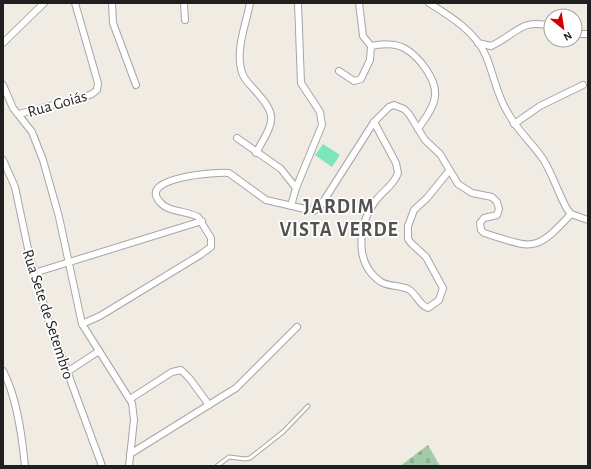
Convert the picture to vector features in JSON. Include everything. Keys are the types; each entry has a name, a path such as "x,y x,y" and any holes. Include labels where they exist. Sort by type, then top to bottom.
{"street":[{"path":"3,43 44,3"},
{"name":"Rua Goiás","path":"19,114 77,99 95,92 98,83 75,3"},
{"path":"112,3 113,24 136,85"},
{"path":"184,3 185,20"},
{"path":"250,3 240,52 240,66 243,76 266,102 272,113 271,125 256,153"},
{"path":"291,206 296,188 322,121 320,112 301,83 298,3"},
{"path":"339,71 354,81 361,79 370,60 371,46 363,36 359,3"},
{"path":"429,3 452,19 478,43 486,56 502,102 514,124 543,159 562,199 571,214 588,220"},
{"path":"478,43 491,46 526,24 543,24"},
{"path":"371,46 390,45 404,48 415,57 431,78 435,90 434,101 418,129"},
{"path":"3,85 10,103 32,132 43,160 82,324 130,399 134,420 129,466"},
{"path":"514,124 547,102 583,85"},
{"path":"82,324 100,316 208,250 211,246 211,238 202,221 194,215 165,207 157,199 156,189 163,183 224,173 233,175 259,196 277,204 310,211 317,210 346,168 374,122 389,107 399,106 409,114 425,140 440,154 449,171 465,190 492,197 497,202 499,210 497,214 484,218 480,223 481,230 484,233 532,246 548,238 571,214"},
{"path":"374,122 393,156 398,173 392,184 377,198 370,211 361,237 362,253 376,278 389,286 409,290 428,308 439,300 442,288 426,257 408,239 408,226 414,210 427,198 449,171"},
{"path":"237,138 256,153 281,169 296,188"},
{"name":"Rua Sete de Setembro","path":"3,160 14,187 34,274 67,372 102,466"},
{"path":"34,274 68,262 202,221"},
{"path":"130,454 236,388 259,363 275,350 297,327"},
{"path":"67,372 99,351"},
{"path":"130,399 172,372 180,370 190,379 209,405"},
{"path":"3,371 18,418 23,440 25,466"}],"lane":[{"path":"217,466 229,457 245,459 250,458 283,432 308,406"}],"green space":[{"path":"323,144 340,155 332,167 315,155"},
{"path":"428,445 440,466 400,466"}],"district":[{"name":"JARDIM VISTA VERDE","path":"339,218"}]}
